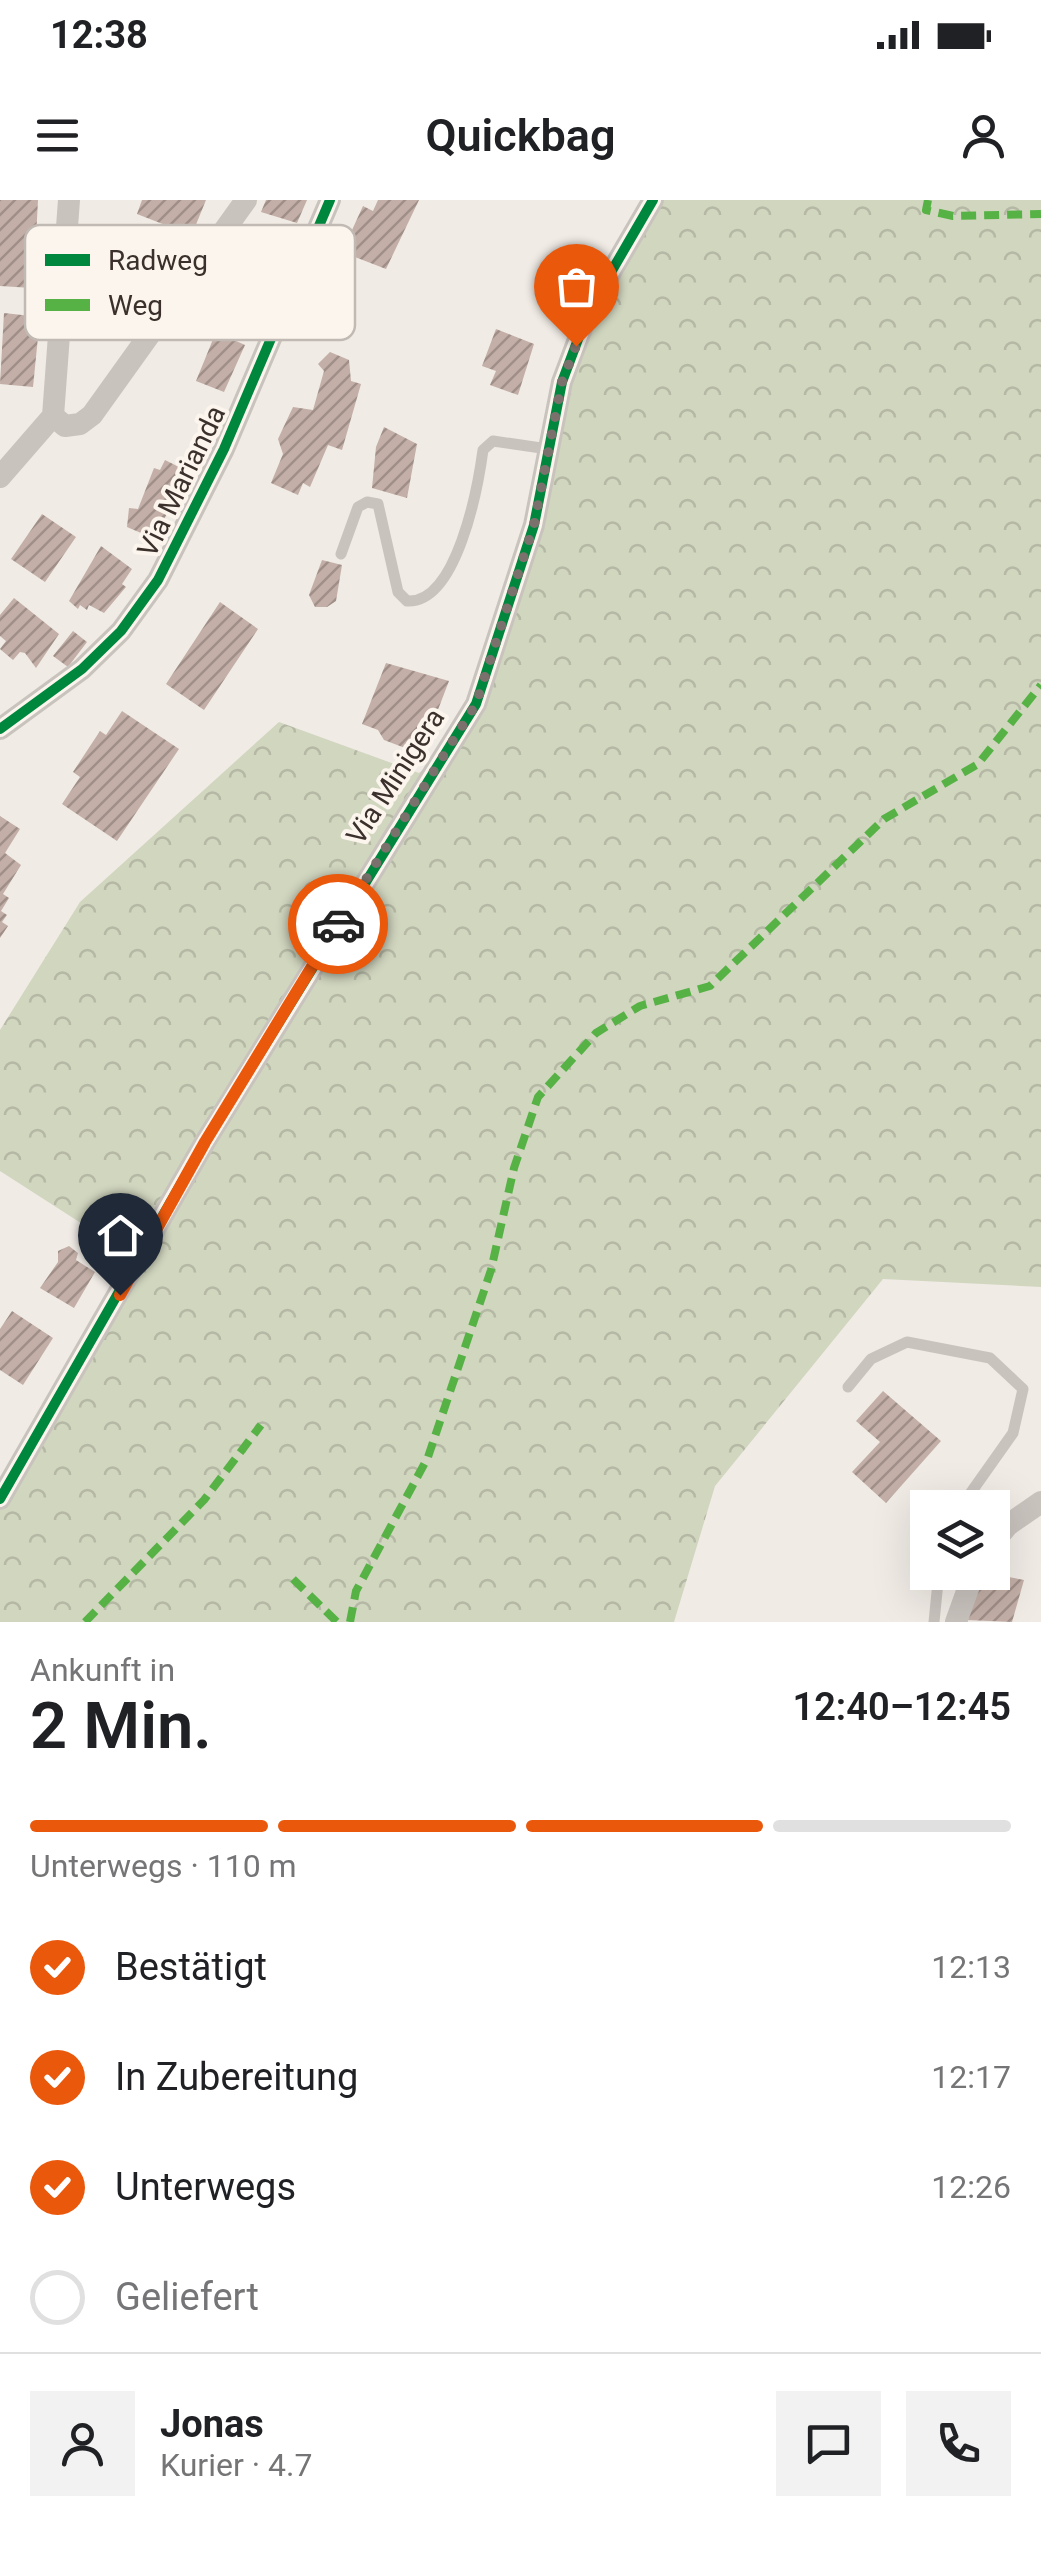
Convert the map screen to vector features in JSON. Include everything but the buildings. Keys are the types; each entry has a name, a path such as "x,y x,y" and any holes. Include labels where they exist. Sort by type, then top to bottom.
{"street":[{"path":"68,225 70,200"},
{"path":"228,225 246,200"},
{"name":"Via Marianda","path":"319,225 330,200"},
{"name":"Via Minigera","path":"0,1500 205,1142 476,704 534,525 562,382 589,310 653,200"},
{"path":"0,477 53,416 59,340"},
{"path":"53,416 65,426 80,424 92,415 146,340"},
{"name":"Via Marianda","path":"0,729 82,669 121,631 158,580 224,449 270,340"},
{"path":"1010,1523 1041,1502"},
{"path":"956,1622 968,1590"}],"lane":[{"path":"341,554 358,507 367,502 378,504 398,592 406,601 418,602 430,595 454,558 475,508 483,450 493,441 549,449"},
{"path":"848,1387 871,1358 907,1342 990,1358 1023,1389 1013,1433 973,1490"},
{"path":"934,1622 937,1590"}],"green space":[{"path":"653,200 1041,200 1041,1287 883,1279 715,1486 674,1622 0,1622 0,1499 140,1261 0,1171 0,1030 80,902 279,722 419,773 454,742 476,704 562,382"}],"marked path":[{"path":"928,200 926,210 953,216 1041,214"},
{"path":"350,1622 356,1591 428,1457 491,1270 514,1168 538,1097 596,1033 640,1006 710,986 884,819 978,764 1041,685"},
{"path":"85,1622 204,1500 261,1425"},
{"path":"293,1579 337,1622"}],"cycle path":[{"path":"319,225 330,200"},
{"path":"0,1499 205,1142 476,704 534,525 562,382 589,310 653,200"},
{"path":"0,729 82,669 121,631 158,580 224,449 270,340"}],"way so far":[{"path":"338,924 476,704 534,525 562,382 576,346"}],"route":[{"path":"120,1295 205,1142 338,924"}]}
